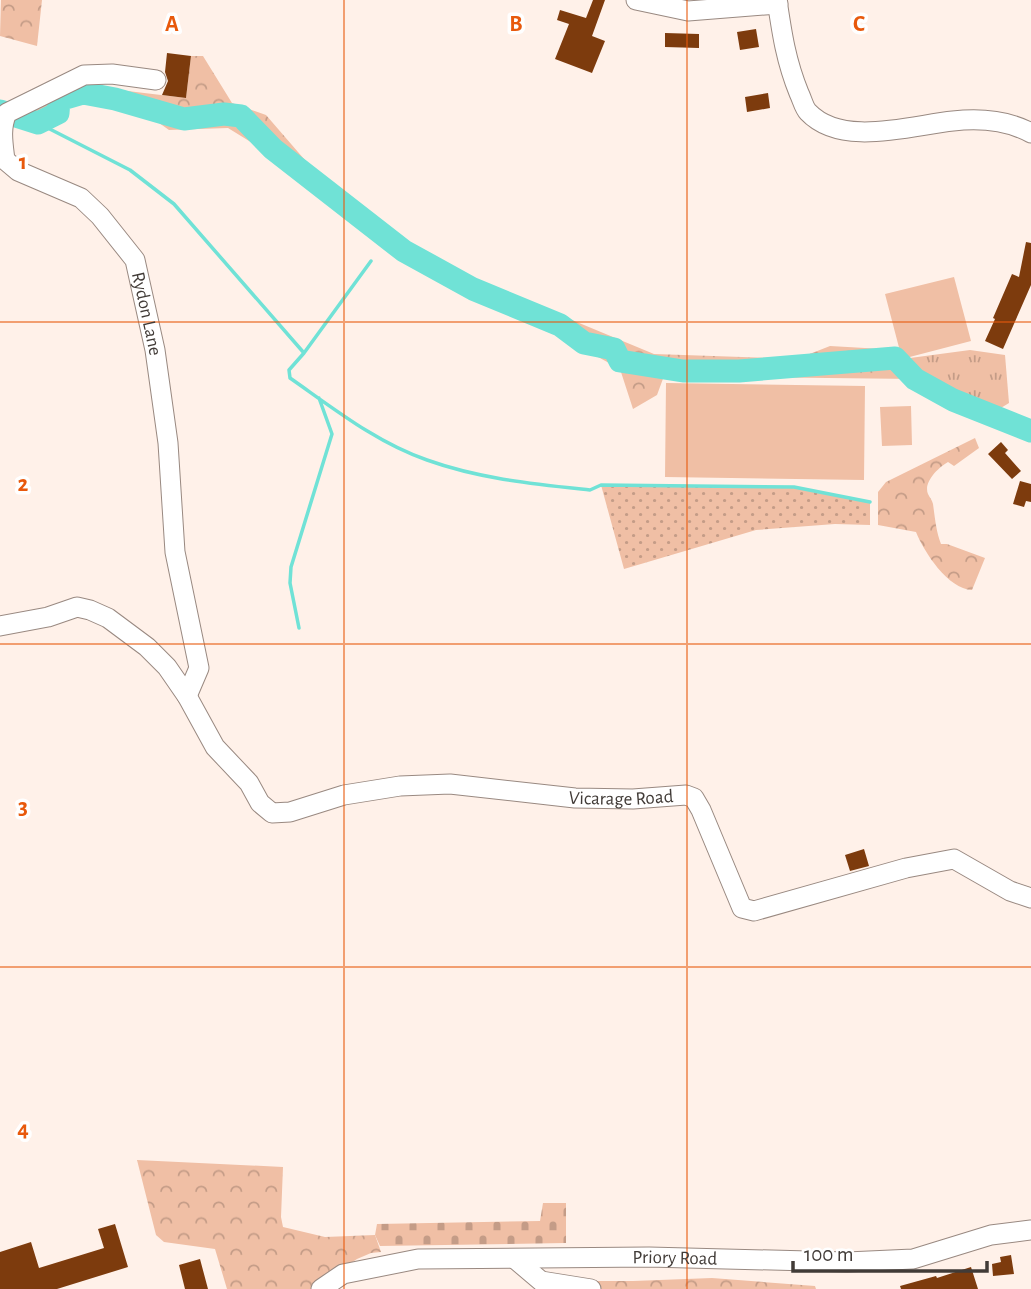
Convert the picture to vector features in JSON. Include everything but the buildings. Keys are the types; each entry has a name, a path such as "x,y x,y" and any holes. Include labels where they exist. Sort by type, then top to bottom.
{"street":[{"path":"636,0 688,11 777,2 785,55 807,111 833,128 863,132 906,129 954,121 991,120 1014,124 1031,132"},
{"name":"Rydon Lane","path":"156,80 112,74 84,75 7,113 1,123 5,160 18,171 80,198 100,216 135,260 155,351 168,443 174,552 199,668 187,696"},
{"path":"0,626 48,617 77,607 90,610 108,618 147,647 187,696"},
{"name":"Vicarage Road","path":"187,696 215,747 249,783 260,803 272,813 290,812 344,795 400,786 450,784 575,799 686,795 694,798 701,810 742,908 754,911 906,868 954,859 1010,891 1031,898"},
{"name":"Priory Road","path":"321,1289 343,1274 418,1259 649,1257 847,1262 913,1259 991,1235 1031,1230"},
{"path":"515,1259 541,1281 591,1289"}],"green space":[{"path":"1,0 42,0 37,46 0,36"},
{"path":"191,56 203,56 232,103 266,115 317,174 422,258 654,354 797,359 830,346 900,350 910,358 915,379 664,376 657,395 633,409 620,369 512,310 431,277 381,247 272,155 228,128 169,130 145,113 60,100 58,113 38,123 17,114 86,86 186,98"},
{"path":"954,277 971,341 902,359 885,294"},
{"path":"970,350 1005,355 1009,403 991,414 953,400 915,379 910,358"},
{"path":"666,383 865,386 864,480 665,477"},
{"path":"911,406 912,445 882,446 880,407"},
{"path":"975,438 979,448 954,466 948,462 940,467 927,489 933,504 941,544 985,558 972,590 954,583 938,568 916,532 878,525 878,492 886,482"},
{"path":"601,485 794,487 870,502 870,525 835,524 756,530 624,569"},
{"path":"137,1160 283,1167 283,1227 325,1237 375,1235 381,1252 357,1259 312,1289 227,1289 215,1249 164,1242 156,1235"},
{"path":"543,1203 566,1203 566,1243 380,1246 375,1235 377,1224 540,1221"},
{"path":"712,1278 815,1286 816,1289 591,1289 541,1281 633,1281"}],"waterway":[{"path":"0,111 38,123 58,113 59,100 83,93 115,99 184,119 224,114 241,116 273,149 404,251 473,289 560,325 584,343 614,349 620,361 683,371 739,371 895,358 915,379 953,400 1031,431"},
{"path":"38,123 130,170 174,204 304,353 289,370 290,378 356,424 409,453 487,476 590,490 601,485 794,487 870,502"},
{"path":"304,353 371,261"},
{"path":"299,628 290,583 291,567 332,434 319,398"}]}
